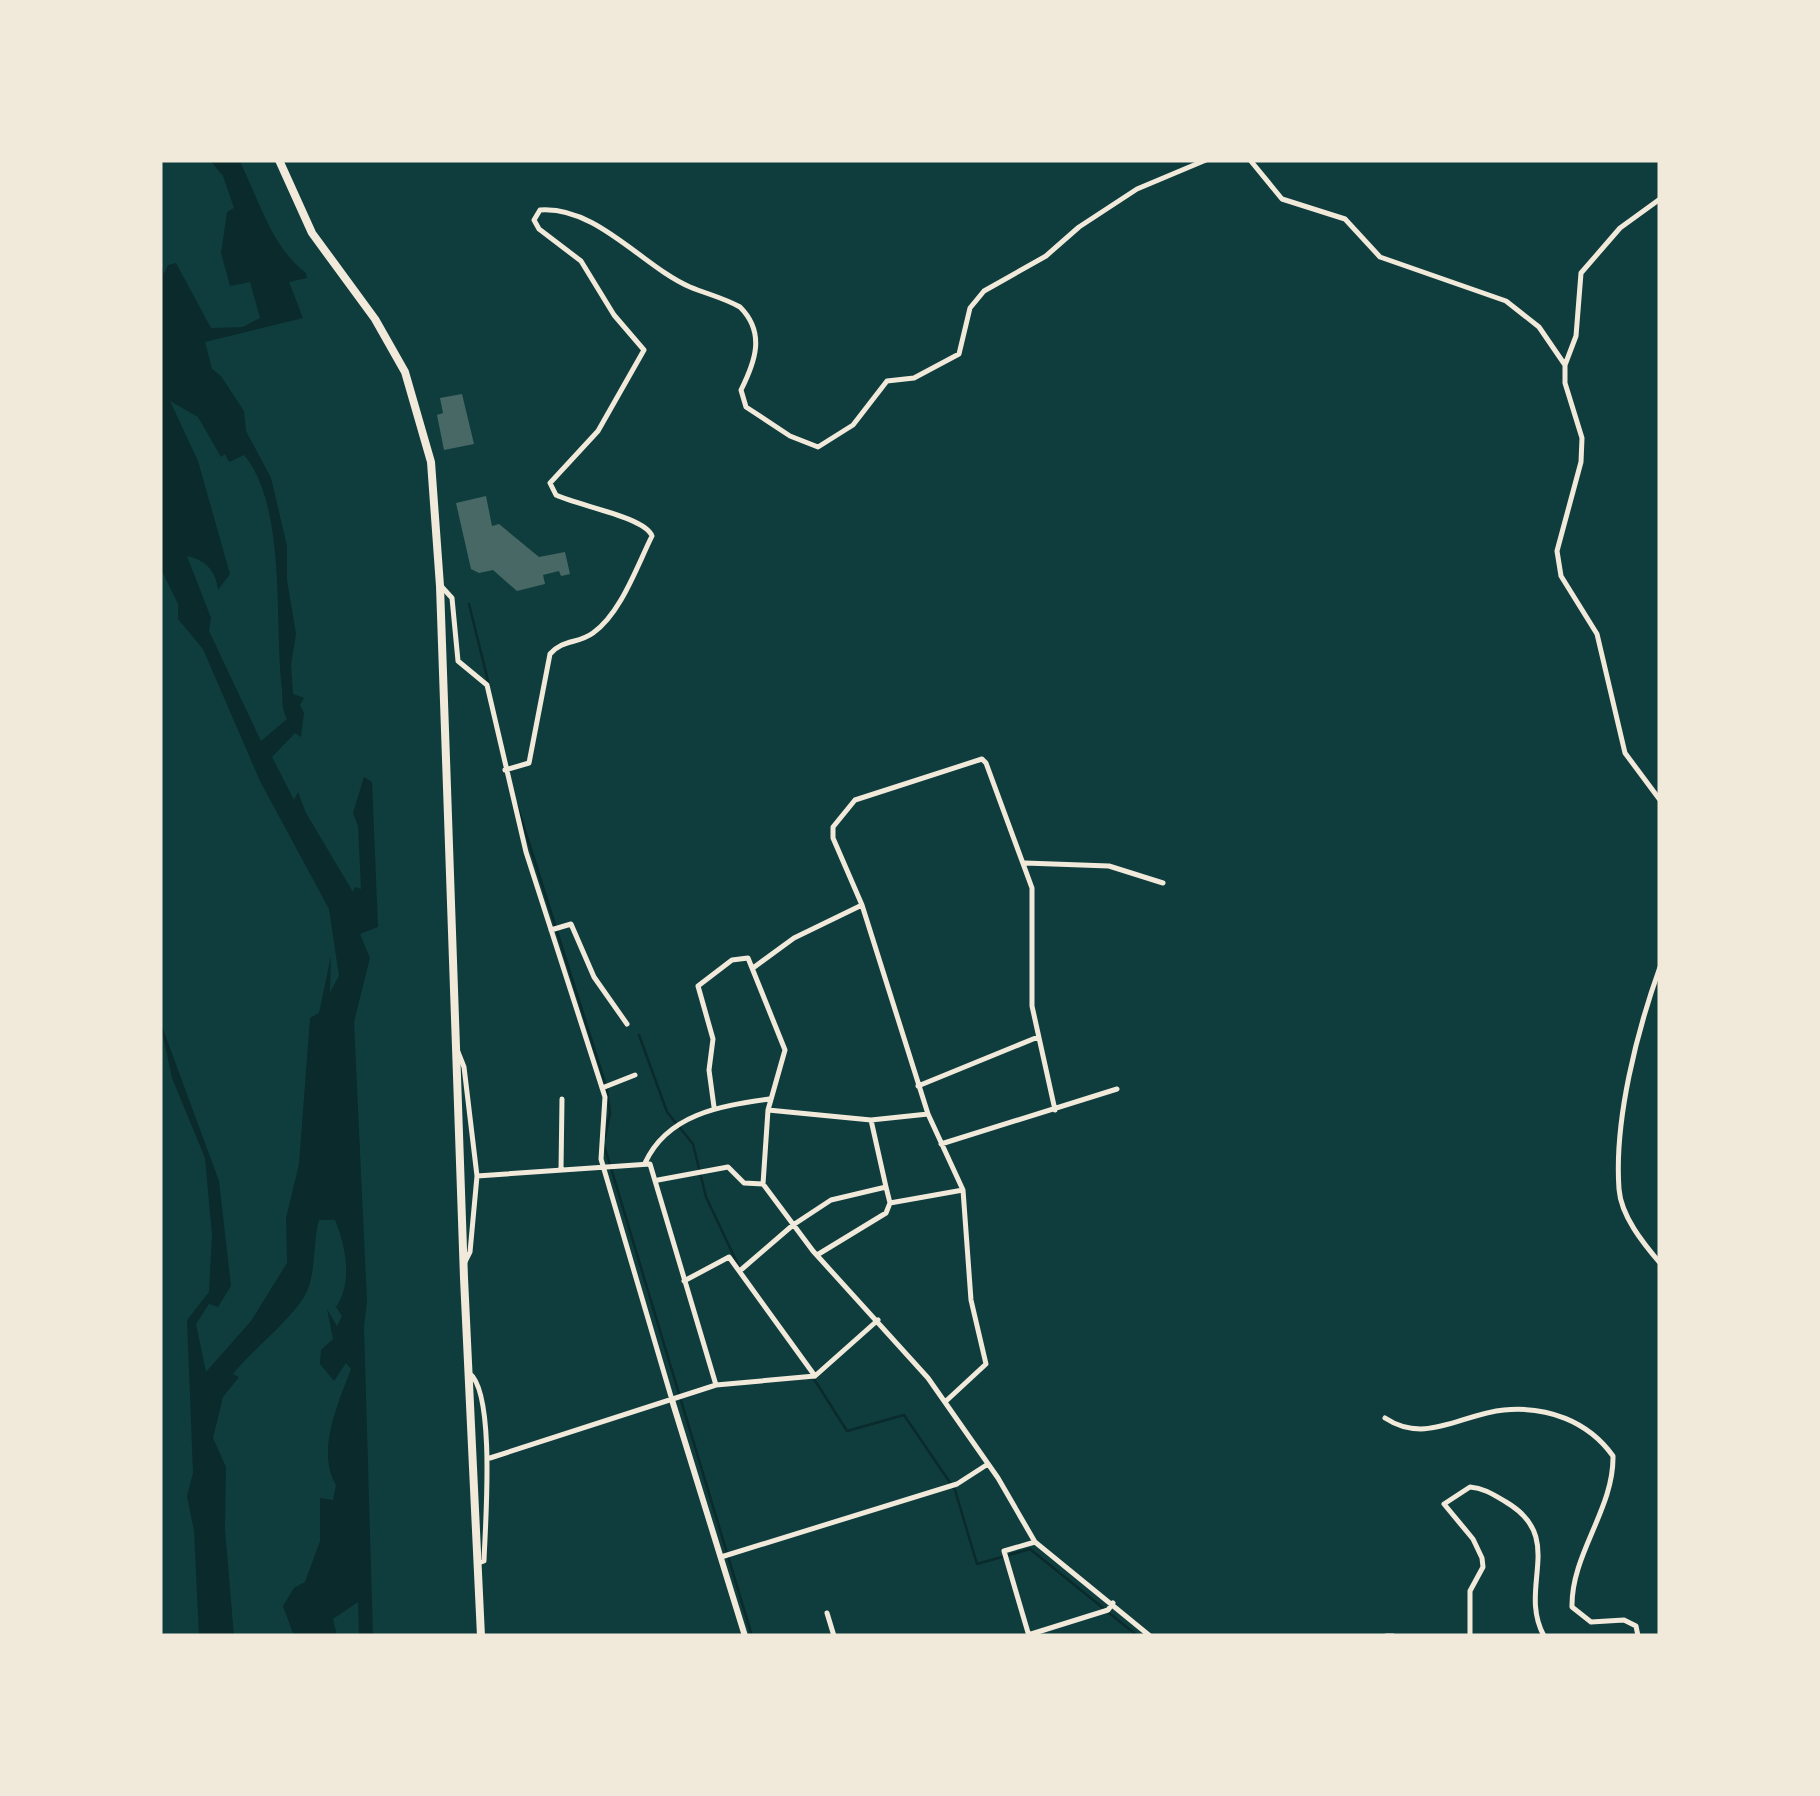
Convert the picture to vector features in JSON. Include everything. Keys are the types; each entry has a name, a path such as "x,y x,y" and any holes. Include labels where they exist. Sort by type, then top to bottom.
{"highway":[{"path":"282,162 312,233 375,319 411,386 428,442 440,586 481,1636"}],"street":[{"path":"505,770 530,763 550,654 560,642 588,637 605,622 652,536 640,521 586,509 556,495 550,483 598,432 644,350 614,315 581,261 538,229 534,220 540,210 576,218 638,251 688,286 740,307 754,332 758,356 741,390 746,407 790,436 818,447 853,426 886,381 914,378 959,354 970,308 984,291 1046,256 1079,227 1136,190 1206,160"},
{"path":"1250,160 1282,199 1345,219 1380,256 1506,301 1539,327 1565,365 1582,450 1558,551 1561,576 1597,634 1625,753 1660,800"},
{"path":"1565,365 1576,336 1581,273 1620,228 1660,200"},
{"path":"440,586 452,598 458,661 485,681 505,770 602,1088 606,1113 600,1148 604,1166 745,1636"},
{"path":"945,1402 986,1364 971,1300 963,1190 928,1114 862,905 833,838 837,822 856,800 974,760 986,763 1026,863 1032,888 1030,988 1055,1110"},
{"path":"1026,863 1109,866 1163,883"},
{"path":"753,968 774,950 862,905"},
{"path":"551,930 571,924 594,976 627,1024"},
{"path":"714,1107 709,1070 712,1027 698,986 736,958 748,958 768,1016 785,1050 768,1110 763,1184 817,1255 878,1320 945,1402 1035,1542 1150,1636"},
{"path":"1660,967 1639,1034 1619,1192 1637,1234 1660,1264"},
{"path":"918,1086 1038,1036"},
{"path":"456,1050 464,1067 477,1176 470,1252 464,1264"},
{"path":"602,1088 635,1076"},
{"path":"941,1144 1117,1089"},
{"path":"646,1163 664,1136 714,1107 771,1098"},
{"path":"561,1170 562,1099"},
{"path":"768,1110 871,1120 928,1114"},
{"path":"817,1255 886,1213 890,1203 871,1120"},
{"path":"477,1176 646,1163 653,1167 716,1385"},
{"path":"658,1180 728,1167 744,1183 763,1184"},
{"path":"742,1269 792,1224 831,1200 886,1187"},
{"path":"890,1203 963,1190"},
{"path":"684,1281 727,1256 742,1269 815,1376"},
{"path":"490,1458 716,1385 815,1376 878,1320"},
{"path":"468,1373 478,1386 490,1458 484,1561 476,1564"},
{"path":"1385,1418 1402,1429 1436,1429 1503,1410 1547,1414 1576,1421 1592,1430 1613,1456 1614,1480 1577,1576 1572,1607 1592,1622 1624,1620 1636,1626 1638,1636"},
{"path":"720,1557 957,1484 988,1464"},
{"path":"1470,1636 1470,1591 1482,1568 1482,1558 1474,1539 1444,1504 1470,1487 1482,1488 1530,1518 1538,1541 1536,1618 1544,1636"},
{"path":"1035,1542 1004,1551 1028,1636 1108,1610 1113,1603"},
{"path":"827,1613 834,1636"}],"water":[{"path":"210,160 239,160 275,236 307,278 289,282 303,318 205,342 212,369 244,411 246,431 271,478 287,546 287,580 296,634 291,665 293,694 304,698 300,705 304,713 301,737 295,733 272,757 294,800 298,792 306,813 353,892 355,887 361,889 358,826 353,813 364,777 372,782 378,927 360,934 370,958 354,1022 367,1302 364,1326 373,1636 359,1636 358,1602 333,1619 337,1636 294,1636 283,1606 294,1588 305,1582 320,1541 320,1498 333,1500 336,1485 328,1457 331,1427 351,1369 346,1363 334,1381 320,1364 321,1350 333,1339 327,1309 337,1326 342,1316 336,1307 345,1287 346,1264 335,1220 319,1220 312,1274 302,1301 233,1374 239,1377 223,1397 213,1438 226,1467 225,1530 234,1636 199,1636 194,1531 187,1496 193,1473 187,1320 209,1292 212,1235 205,1158 172,1078 160,1021 219,1181 231,1286 218,1307 209,1304 196,1324 206,1372 251,1321 287,1263 286,1218 299,1164 310,1018 319,1013 331,956 330,992 339,976 329,909 260,781 203,649 178,619 178,604 160,567 160,257 164,274 168,265 176,263 211,328 243,327 260,318 250,282 230,286 221,253 227,212 234,208 223,176","holes":["170,401 198,417 221,457 225,454 229,462 244,455 258,477 273,534 287,719 261,741 209,631 211,618 187,556 208,567 218,590 230,574 198,461"]}],"building":[{"path":"462,394 474,444 444,450 437,415 443,413 440,398"},
{"path":"486,496 492,526 499,524 539,557 565,552 570,574 561,576 559,571 543,575 545,584 517,591 493,570 479,573 471,569 456,503"}],"waterway":[{"path":"469,604 489,685"},
{"path":"517,805 607,1089 610,1113 605,1137"},
{"path":"639,1035 667,1112 693,1144 706,1197 740,1269"},
{"path":"604,1145 752,1636"},
{"path":"814,1379 847,1431 904,1415 955,1490 977,1564 1030,1549 1103,1608"},
{"path":"1109,1613 1138,1636"}]}
